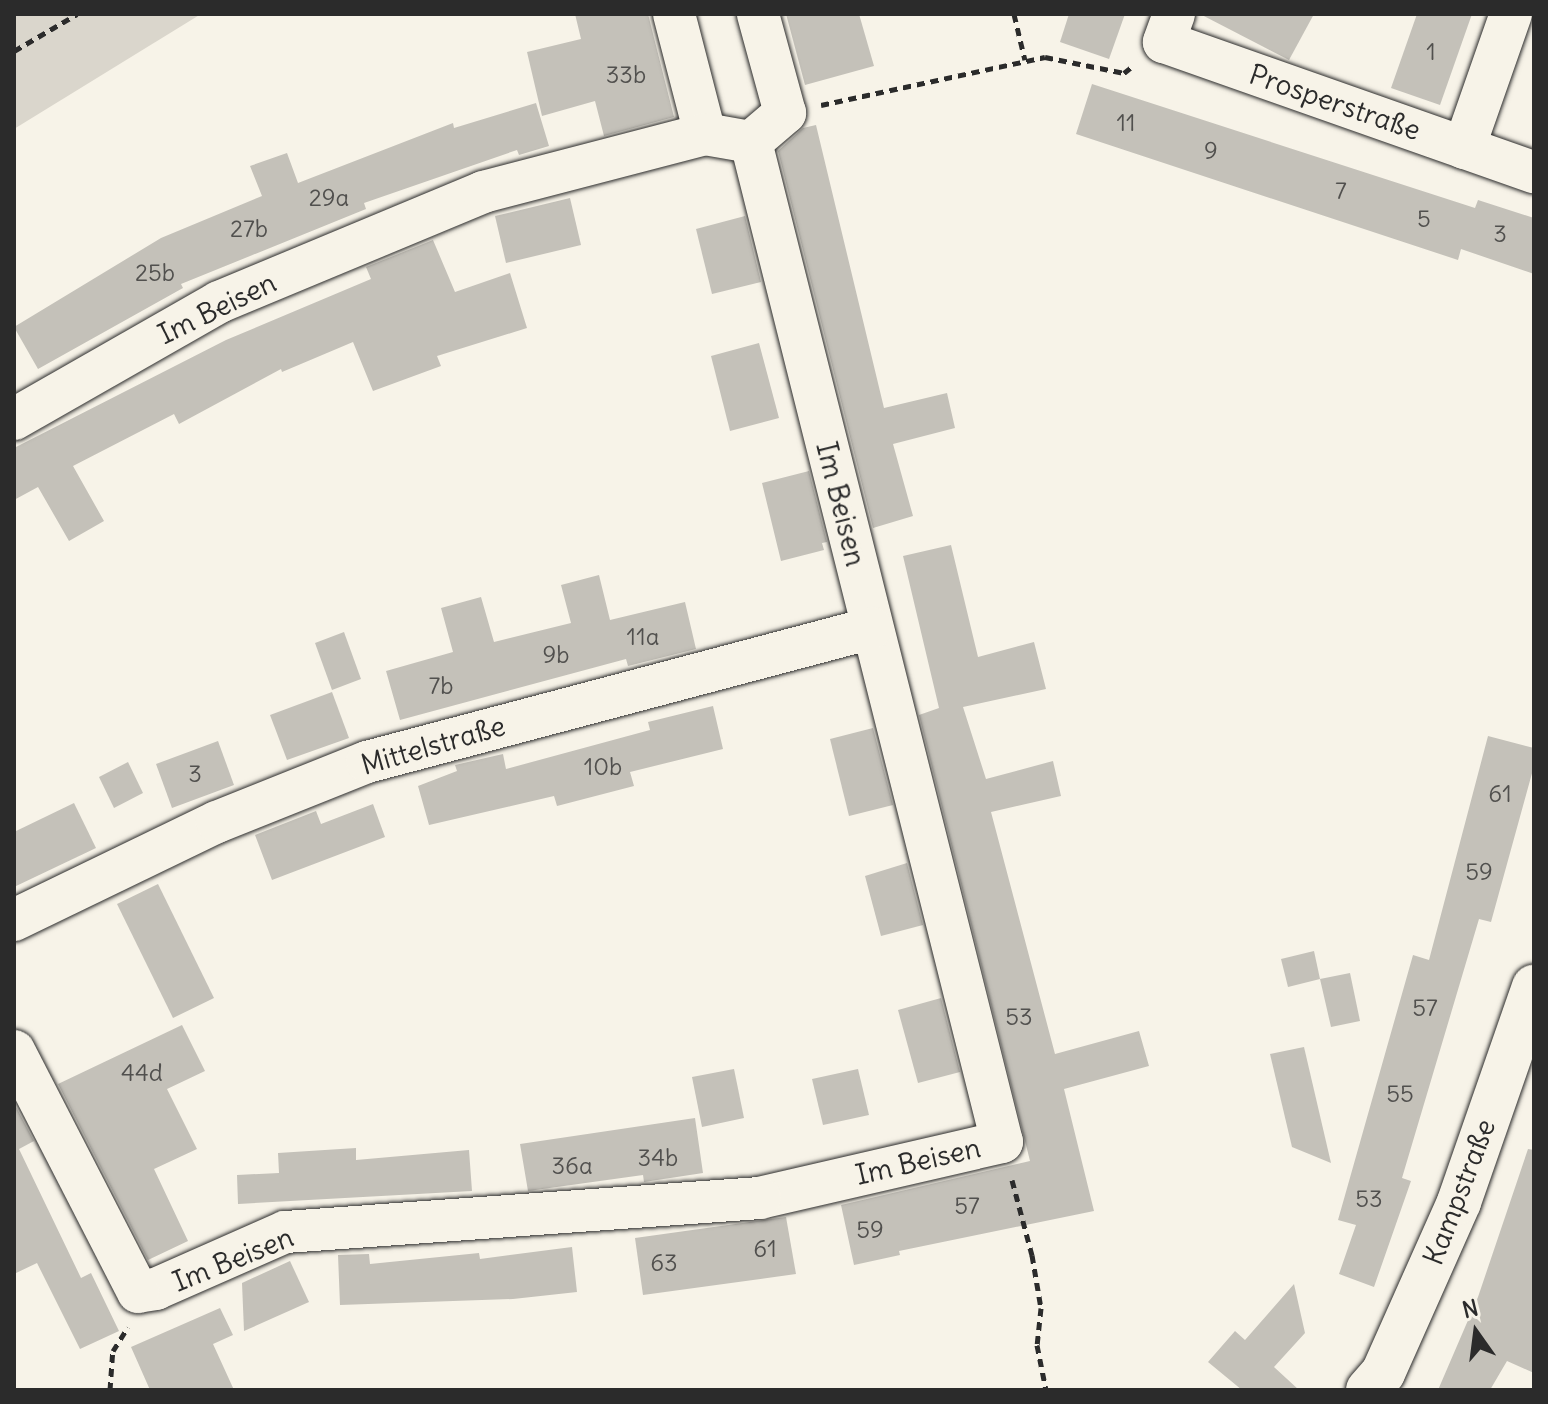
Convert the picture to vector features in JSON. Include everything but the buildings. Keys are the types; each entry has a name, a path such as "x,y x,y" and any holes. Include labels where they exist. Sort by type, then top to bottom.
{"street":[{"path":"674,14 705,134"},
{"path":"751,142 785,113 758,14"},
{"path":"1464,148 1511,14"},
{"name":"Prosperstraße","path":"1169,28 1464,148 1534,172"},
{"name":"Im Beisen","path":"14,419 219,302 483,192 705,134 751,142 1002,1142 760,1198 285,1232 156,1289 138,1292 14,1051"},
{"name":"Mittelstraße","path":"14,920 217,822 367,762 872,628"},
{"name":"Kampstraße","path":"1368,1390 1383,1373 1459,1202 1534,987"}],"path":[{"path":"14,51 77,14"},
{"path":"1014,14 1025,60"},
{"path":"785,113 1045,57 1124,73 1169,28"},
{"path":"1002,1142 1035,1268 1041,1308 1037,1345 1046,1390"},
{"path":"110,1390 113,1351 127,1329 138,1292"}],"shaded area":[{"path":"14,14 201,14 14,129"}]}
